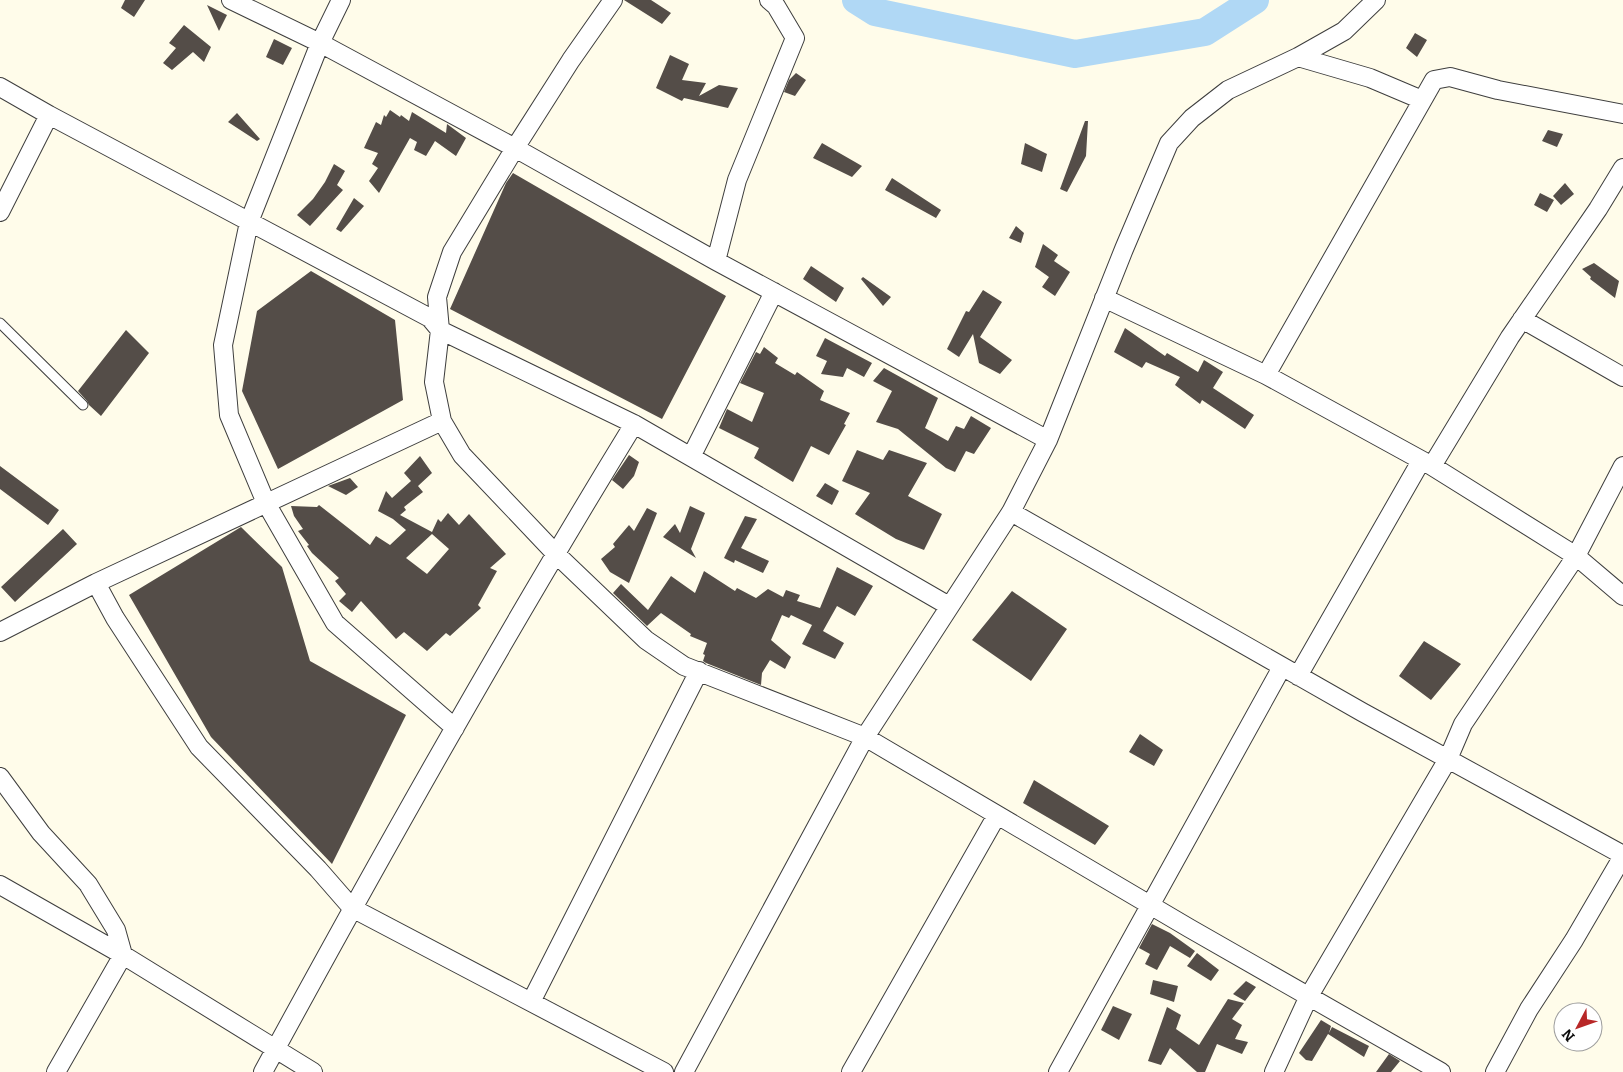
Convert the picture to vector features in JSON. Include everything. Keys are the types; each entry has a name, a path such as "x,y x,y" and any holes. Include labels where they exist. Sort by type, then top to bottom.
{"street":[{"path":"231,0 320,43 515,148 716,261 1048,440"},
{"path":"342,0 320,43 249,222 223,345 229,415 266,502 335,623 455,728"},
{"path":"613,0 571,60 452,252 437,297 440,330 434,382 442,421 462,455 555,553 646,640 684,666 865,737 1149,905 1441,1072"},
{"path":"716,261 737,180 795,38 776,6 769,0"},
{"path":"684,1072 865,737 1011,512 1048,440 1168,143 1192,118 1228,90 1298,57 1344,31 1376,0"},
{"path":"1298,57 1370,78 1422,100"},
{"path":"1266,375 1434,80 1450,77 1498,90 1623,114"},
{"path":"0,87 430,318 440,330 634,424 949,606"},
{"path":"0,212 49,115"},
{"path":"1298,676 1427,463 1522,319 1598,209 1623,168"},
{"path":"691,457 774,292"},
{"path":"1104,298 1266,375 1427,463 1576,556 1623,596"},
{"path":"1522,319 1623,376"},
{"path":"0,632 96,583 442,421"},
{"path":"263,1072 352,908 555,553 634,424"},
{"path":"1274,1072 1309,996 1448,759 1464,724 1576,556 1623,466"},
{"path":"1011,512 1298,676 1623,855 1574,940 1529,1009 1495,1072"},
{"path":"96,583 115,618 200,747 318,868 352,908 664,1072"},
{"path":"1061,1071 1149,905 1282,667"},
{"path":"531,1002 698,671"},
{"path":"0,777 41,832 88,884 116,930 123,955 56,1072"},
{"path":"851,1072 997,815"},
{"path":"2,891 123,955 313,1072"}],"lane":[{"path":"0,323 83,405"}],"building":[{"path":"125,0 145,0 134,17 121,8"},
{"path":"624,0 651,0 671,13 662,24"},
{"path":"207,5 227,15 219,31"},
{"path":"184,25 211,47 204,62 193,52 172,70 163,63 176,48 169,43"},
{"path":"1415,33 1427,40 1417,57 1406,48"},
{"path":"274,39 292,48 283,65 266,57"},
{"path":"670,55 689,64 682,80 706,83 699,96 719,85 738,88 728,108 684,98 682,101 656,88"},
{"path":"796,73 806,80 795,96 784,92 789,80"},
{"path":"390,110 409,121 412,112 446,133 447,124 466,138 456,156 435,141 426,156 414,150 417,142 410,138 379,193 369,181 378,168 372,164 378,153 364,148 376,122 381,125 384,115 386,117"},
{"path":"237,113 260,139 257,141 228,122"},
{"path":"1085,121 1088,121 1086,156 1067,192 1060,189"},
{"path":"1548,130 1563,134 1557,147 1542,141"},
{"path":"822,143 862,166 852,177 813,158"},
{"path":"1025,143 1047,154 1042,172 1021,164"},
{"path":"334,164 345,171 337,185 343,190 310,226 297,215 313,199 325,182"},
{"path":"513,173 726,296 662,419 450,309 506,183"},
{"path":"892,178 941,210 936,218 885,190"},
{"path":"1565,183 1574,194 1561,205 1553,196"},
{"path":"1540,193 1554,200 1547,212 1534,205"},
{"path":"354,198 364,206 341,232 336,229"},
{"path":"1016,226 1024,233 1021,243 1009,238"},
{"path":"1043,244 1058,255 1054,261 1070,272 1055,296 1042,287 1049,277 1035,267"},
{"path":"1594,263 1619,281 1615,298 1590,279 1591,277 1582,269"},
{"path":"811,266 844,288 836,302 803,279"},
{"path":"311,271 395,320 403,400 278,469 242,391 257,311"},
{"path":"863,277 891,297 883,306 861,279"},
{"path":"983,290 1002,302 980,337 1012,360 1000,374 979,363 973,334 959,357 947,349 966,311 969,312"},
{"path":"1125,328 1165,356 1167,353 1198,372 1204,360 1223,372 1213,388 1254,415 1245,429 1202,400 1200,404 1175,385 1180,377 1146,362 1142,368 1114,352"},
{"path":"126,330 149,353 101,416 78,391"},
{"path":"825,338 872,363 864,377 847,368 843,377 821,374 827,361 816,356"},
{"path":"764,347 778,358 775,363 795,375 797,372 824,391 820,400 850,413 844,424 846,425 829,455 811,446 793,482 754,458 759,448 719,428 727,409 752,422 764,393 740,383 756,352 760,354"},
{"path":"884,368 938,398 925,428 948,441 956,426 964,429 971,416 991,428 974,454 966,451 955,472 946,468 898,429 876,422 892,391 873,381"},
{"path":"857,450 883,460 889,450 927,463 908,496 942,514 924,550 896,539 855,514 870,493 842,481"},
{"path":"629,455 639,462 634,476 623,489 612,480"},
{"path":"420,456 432,473 418,486 423,492 404,507 406,510 400,515 432,532 438,519 441,522 448,513 459,525 469,514 506,554 490,568 497,571 478,605 481,608 450,636 446,633 427,651 404,632 396,639 361,601 352,612 339,601 346,594 335,581 339,578 307,546 309,545 298,531 303,529 294,516 291,506 317,507 319,505 370,545 376,536 390,545 406,530 393,519 378,511 386,491 392,498 411,481 404,473","holes":["432,534 449,549 427,574 406,558"]},
{"path":"0,466 59,510 48,525 0,489"},
{"path":"350,478 358,487 346,495 328,486"},
{"path":"825,483 839,491 832,505 816,496"},
{"path":"690,506 705,513 691,549 696,558 663,537 675,524 680,533"},
{"path":"647,508 657,513 629,583 610,572 601,559 615,547 613,544 629,525 634,531"},
{"path":"745,516 757,519 741,548 769,561 763,573 735,560 734,563 724,558"},
{"path":"241,527 282,567 310,661 406,715 332,864 211,737 129,595"},
{"path":"63,529 77,544 15,602 1,587"},
{"path":"837,567 873,586 855,616 837,606 823,631 844,643 835,659 802,644 812,625 791,615 789,618 782,615 771,640 791,657 785,669 770,660 762,673 761,685 706,663 703,661 705,655 703,654 707,643 690,636 691,634 661,613 647,626 613,593 621,584 648,610 671,576 695,593 704,571 735,591 737,588 756,598 768,589 783,597 786,590 800,595 797,601 820,608"},
{"path":"1012,591 1067,629 1031,681 972,640"},
{"path":"1424,641 1461,664 1431,700 1399,676"},
{"path":"1140,734 1163,750 1154,766 1129,752"},
{"path":"1034,780 1109,826 1095,845 1023,803"},
{"path":"1152,924 1170,933 1195,951 1190,958 1170,946 1157,970 1145,964 1150,954 1139,948"},
{"path":"1197,953 1219,970 1211,981 1187,966"},
{"path":"1153,980 1178,986 1174,1002 1150,994"},
{"path":"1246,981 1256,987 1245,1001 1233,994"},
{"path":"1228,999 1244,1003 1232,1019 1242,1025 1235,1039 1248,1042 1242,1054 1217,1044 1205,1072 1197,1072 1170,1048 1161,1065 1148,1061 1167,1007 1181,1015 1176,1029 1199,1045"},
{"path":"1113,1006 1132,1014 1119,1040 1101,1030"},
{"path":"1321,1020 1331,1026 1329,1033 1332,1027 1369,1046 1364,1057 1328,1034 1312,1061 1306,1060 1299,1053"},
{"path":"1389,1054 1400,1061 1391,1072 1376,1072"}],"waterway":[{"path":"856,0 875,12 1075,54 1205,32 1255,0"}]}
